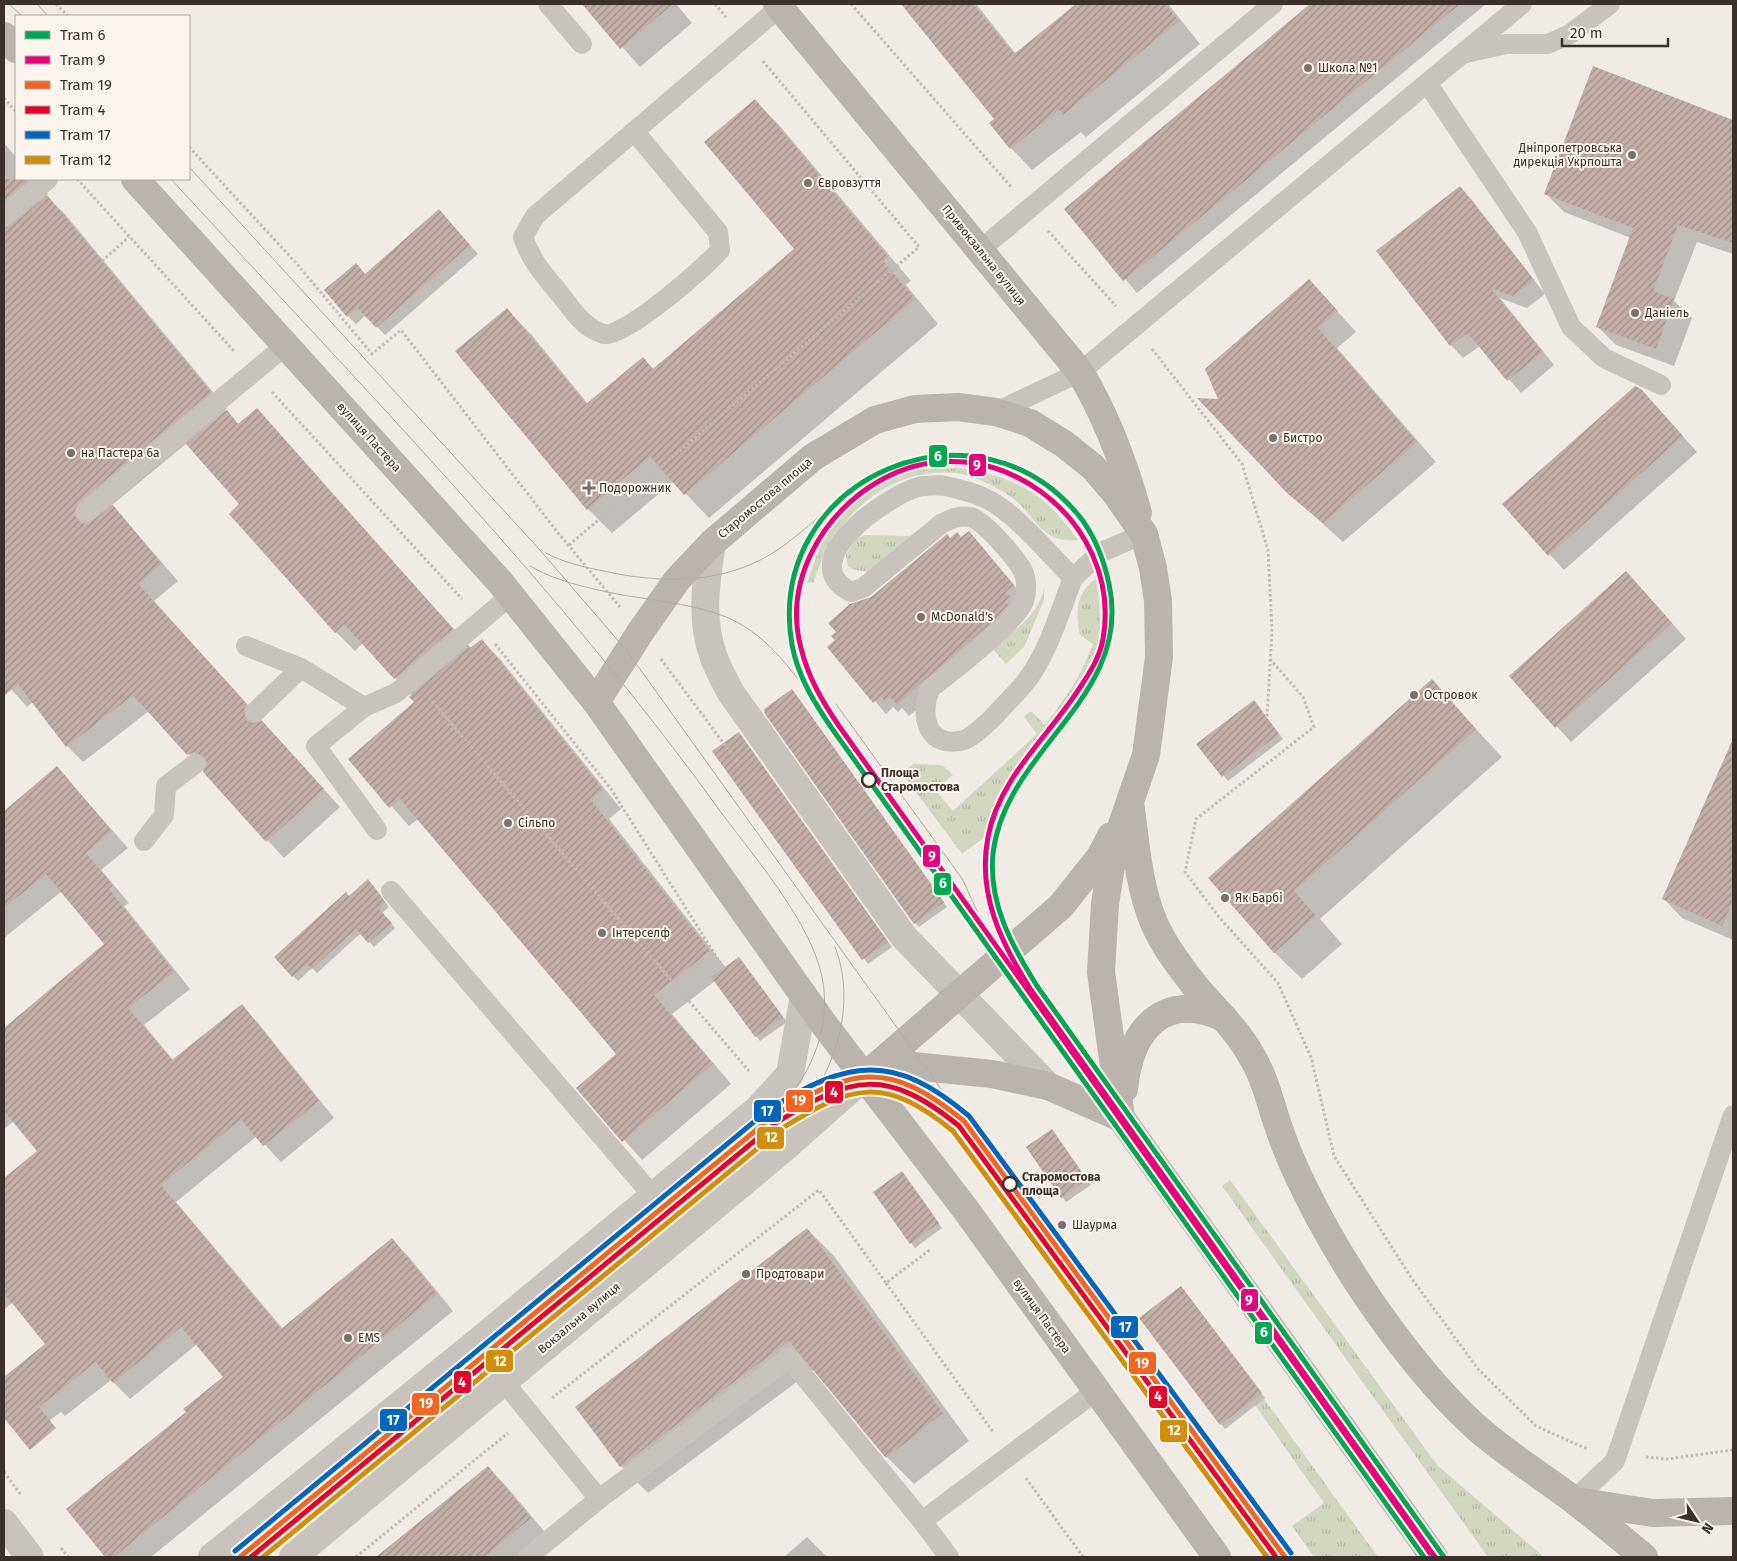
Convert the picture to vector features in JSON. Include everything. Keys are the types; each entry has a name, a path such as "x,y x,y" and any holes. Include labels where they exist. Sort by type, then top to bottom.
{"main road":[{"name":"Привокзальна вулиця","path":"778,5 1080,372 1096,398 1117,445 1144,534"},
{"path":"4,36 15,48"},
{"name":"вулиця Пастера","path":"136,180 511,595 596,702"},
{"name":"Старомостова площа","path":"596,702 640,631 677,580 712,544 813,457 874,420 915,409 958,407 996,412 1030,423 1064,444 1092,467 1116,494 1144,534 1153,568 1158,601 1159,657 1146,755 1114,848 1104,904 1102,972 1121,1118"},
{"path":"596,702 804,996 864,1077 884,1068 903,1065 923,1065 992,1074 1048,1086 1121,1118 1434,1557"},
{"path":"1130,802 1140,876 1154,923 1170,952 1196,986 1241,1038 1259,1071 1280,1133 1320,1220 1352,1275 1429,1378 1476,1427 1525,1467 1574,1500 1644,1557"},
{"name":"Старомостова площа","path":"864,1077 1061,906 1100,856 1130,802"},
{"path":"1121,1118 1126,1071 1133,1048 1146,1029 1160,1016 1177,1009 1194,1008 1226,1019"},
{"name":"вулиця Пастера","path":"864,1077 966,1210 1218,1557"},
{"path":"1574,1500 1652,1513 1733,1511"}],"street":[{"path":"712,544 706,578 705,610 712,654 731,693 904,937 1048,1086"},
{"path":"212,1557 474,1345 758,1109 790,1074 804,996"},
{"name":"Вокзальна вулиця","path":"292,1557 782,1150 864,1077"},
{"path":"4,1523 30,1557"}],"lane":[{"path":"548,4 582,44"},
{"path":"980,250 1273,4"},
{"path":"996,412 1080,372 1522,4"},
{"path":"1464,54 1506,44 1548,44 1570,34 1610,4"},
{"path":"635,132 718,232 720,250 706,266 624,330 606,335 586,327 529,257 523,237 535,216 744,38 778,5"},
{"path":"1427,83 1526,232 1571,327 1604,358 1660,385"},
{"path":"4,216 47,180"},
{"path":"86,512 255,373 286,345"},
{"path":"1073,578 1010,516 991,501 976,494 941,485 919,487 895,498 868,516 846,537 831,560 831,573 839,586 851,592 863,588 942,524 956,516 972,517 984,524 1023,571 1026,585 1024,600 1015,617 930,689 925,702 924,717 933,734 944,740 954,741 965,740 998,713 1029,677 1056,625 1073,578 1100,552 1144,534"},
{"path":"377,830 316,746 364,707 396,693 511,595"},
{"path":"246,646 301,668 364,707"},
{"path":"255,712 301,668"},
{"path":"144,841 164,815 166,786 195,764"},
{"path":"391,890 653,1196"},
{"path":"1574,1500 1615,1461 1733,1115"},
{"path":"474,1345 599,1499"},
{"path":"528,1557 599,1499 789,1358 922,1521 949,1557"},
{"path":"922,1521 1096,1391"}],"path":[{"path":"56,4 67,15"},
{"path":"190,148 298,264 372,354 400,330 568,545 919,247 715,4"},
{"path":"851,4 1004,177 1029,209 1134,326 1242,464 1268,550 1272,630 1267,717"},
{"path":"4,98 15,111"},
{"path":"78,180 470,608 478,623 611,789 724,968"},
{"path":"102,261 129,236"},
{"path":"1270,660 1303,697 1314,727 1196,820 1186,872 1219,917 1278,983 1311,1057 1334,1156 1412,1279 1473,1362 1536,1426 1588,1449 1667,1459 1733,1450"},
{"path":"413,679 750,1070 742,1077"},
{"path":"675,984 714,953"},
{"path":"356,1557 531,1415 819,1190 1083,1557"},
{"path":"886,1283 931,1249"}],"green space":[{"path":"959,468 997,476 1027,489 1053,510 1078,540 1064,540 1054,537 1037,524 1015,500 982,481 956,473 931,473 907,478 885,488 866,501 834,537 822,559 814,582 807,583 816,556 824,540 843,515 866,493 894,477 909,472 924,469"},
{"path":"865,535 909,536 912,540 869,572 855,570 848,567 846,555 856,539"},
{"path":"1096,579 1100,617 1099,640 1093,662 1083,683 1071,702 1000,793 995,803 986,836 962,854 902,773 913,764 942,765 953,775 935,790 953,811 1037,734 1024,717 1029,712 1032,712 1045,725 1084,666 1093,644 1080,635 1078,611 1084,590"},
{"path":"1044,588 1044,600 1024,647 1006,664 992,648 1031,615 1037,607"},
{"path":"1230,1180 1437,1465 1544,1557 1488,1557 1222,1186"},
{"path":"1264,1399 1378,1557 1314,1557 1292,1526 1324,1503 1255,1405"}],"building":[{"path":"582,4 673,4 620,49"},
{"path":"901,4 973,4 1014,54 1076,4 1165,4 1179,21 1063,115 1059,110 1010,149 989,123 994,119"},
{"name":"Школа №1","path":"1310,4 1460,4 1123,281 1064,209"},
{"name":"Дніпропетровська дирекція Укрпошта","path":"1593,66 1733,120 1733,243 1678,225 1653,291 1674,299 1656,349 1596,327 1633,228 1544,194"},
{"path":"755,99 888,257 883,261 915,299 684,495 650,456 587,510 455,351 507,308 586,404 643,357 653,369 794,249 704,142"},
{"path":"4,179 29,180 4,201"},
{"path":"1460,186 1534,280 1513,296 1490,288 1543,352 1507,381 1468,333 1450,346 1376,251"},
{"name":"на Пастера 6а","path":"47,195 211,392 78,503 74,514 81,523 88,524 113,505 162,564 138,584 247,704 244,709 246,720 252,723 262,721 324,789 266,842 203,772 207,763 204,756 194,752 187,755 133,695 66,747 18,684 4,696 4,228 12,225"},
{"path":"439,209 470,245 376,328 357,307 347,317 324,290 356,263 365,274"},
{"path":"1309,279 1338,311 1318,328 1417,442 1323,523 1288,494 1197,398 1218,399 1205,369"},
{"path":"1635,386 1641,389 1683,436 1548,556 1502,504"},
{"path":"257,408 453,629 394,679 344,624 335,633 229,514 239,504 186,444 227,410 238,424"},
{"name":"McDonald's","path":"969,531 1014,585 1006,592 1010,597 1005,601 1008,605 989,625 897,704 890,697 885,701 881,696 873,703 827,647 835,640 831,636 836,632 828,623 850,604 871,597 947,534 950,538 957,532 961,537"},
{"path":"1626,571 1672,623 1555,728 1509,676"},
{"path":"482,639 603,790 591,800 710,951 654,995 713,1064 622,1142 576,1088 616,1054 400,799 389,808 348,759 414,702 409,697 469,646 470,648"},
{"path":"1432,679 1476,729 1294,891 1316,916 1274,953 1208,878"},
{"path":"792,689 944,902 914,924 765,714 764,709"},
{"path":"1254,700 1279,734 1222,777 1196,744"},
{"path":"739,732 888,942 862,960 712,751"},
{"path":"1733,739 1733,901 1722,926 1662,899"},
{"path":"57,766 112,831 86,853 113,885 109,889 174,972 128,1008 172,1060 242,1004 319,1101 263,1146 241,1119 161,1185 281,1329 392,1238 437,1294 114,1557 105,1557 66,1509 186,1412 183,1409 223,1377 181,1327 113,1383 96,1362 39,1407 56,1428 30,1450 4,1418 4,1377 45,1344 4,1293 4,1178 37,1151 4,1111 4,1028 104,944 46,874 4,908 4,811"},
{"path":"368,879 385,902 378,908 392,923 368,943 356,929 312,969 307,964 292,977 274,957 346,892 349,896"},
{"path":"739,957 783,1017 755,1037 711,977"},
{"path":"1052,1129 1087,1180 1061,1198 1026,1147"},
{"path":"902,1171 939,1223 910,1244 873,1192"},
{"path":"807,1228 943,1413 886,1458 789,1341 620,1467 575,1407"},
{"path":"1181,1286 1262,1393 1220,1425 1139,1318"},
{"path":"488,1466 531,1518 484,1557 376,1557"}],"tram line":[{"path":"9,4 21,15"},
{"path":"37,4 47,15"},
{"path":"190,168 539,549 627,651 964,1121"},
{"path":"172,180 386,411 526,568 660,731 781,892 807,935 816,956 822,977 824,1016 821,1035 807,1071 785,1103 772,1117"},
{"name":"6","path":"1424,1557 833,730 808,690 798,668 792,645 792,586 811,536 844,496 888,469 938,456 990,459 1040,480 1083,521 1096,543 1109,584 1112,624 1103,660 1086,692 1019,784 1002,817 993,854 992,872 998,907 1011,940 1037,986 1444,1557"},
{"name":"9","path":"1430,1553 839,726 816,688 804,659 797,623 798,598 803,574 812,551 825,530 841,510 881,480 922,464 964,462 1004,472 1040,491 1070,519 1092,555 1104,595 1102,646 1087,677 1067,707 1013,777 1002,796 994,816 985,858 989,898 994,917 1010,954 1031,990 1435,1557"},
{"path":"546,553 563,561 618,574 660,579 701,578 741,568 760,560 779,549 838,501"},
{"path":"530,566 550,576 583,586 693,607 734,621 750,630 776,653 799,680 819,709"},
{"path":"836,704 963,880 999,960"},
{"path":"266,1557 795,1120 821,1082 831,1061 838,1038 843,1016 844,992 841,969 835,947"},
{"name":"17","path":"235,1551 767,1111 822,1081 846,1073 870,1070 893,1073 917,1081 942,1095 969,1116 1291,1553"},
{"name":"19","path":"240,1557 772,1117 825,1088 848,1080 870,1077 891,1079 913,1087 937,1101 964,1121 1285,1557"},
{"name":"4","path":"251,1557 776,1123 826,1095 848,1087 869,1084 889,1086 910,1094 933,1107 959,1126 1276,1557"},
{"name":"12","path":"263,1557 781,1129 829,1102 849,1095 868,1092 887,1094 907,1101 929,1113 953,1131 1267,1557"}],"place":[{"name":"Школа №1","path":"1308,68"},
{"name":"Дніпропетровська дирекція Укрпошта","path":"1632,155"},
{"name":"Євровзуття","path":"808,183"},
{"name":"Даніель","path":"1635,313"},
{"name":"Бистро","path":"1273,438"},
{"name":"на Пастера 6а","path":"71,453"},
{"name":"Подорожник","path":"589,488"},
{"name":"McDonald's","path":"921,617"},
{"name":"Островок","path":"1414,695"},
{"name":"Площа Старомостова","path":"869,780"},
{"name":"Сільпо","path":"508,823"},
{"name":"Як Барбі","path":"1225,898"},
{"name":"Інтерселф","path":"602,933"},
{"name":"Старомостова площа","path":"1010,1184"},
{"name":"Шаурма","path":"1062,1225"},
{"name":"Продтовари","path":"746,1274"},
{"name":"EMS","path":"348,1338"}]}
